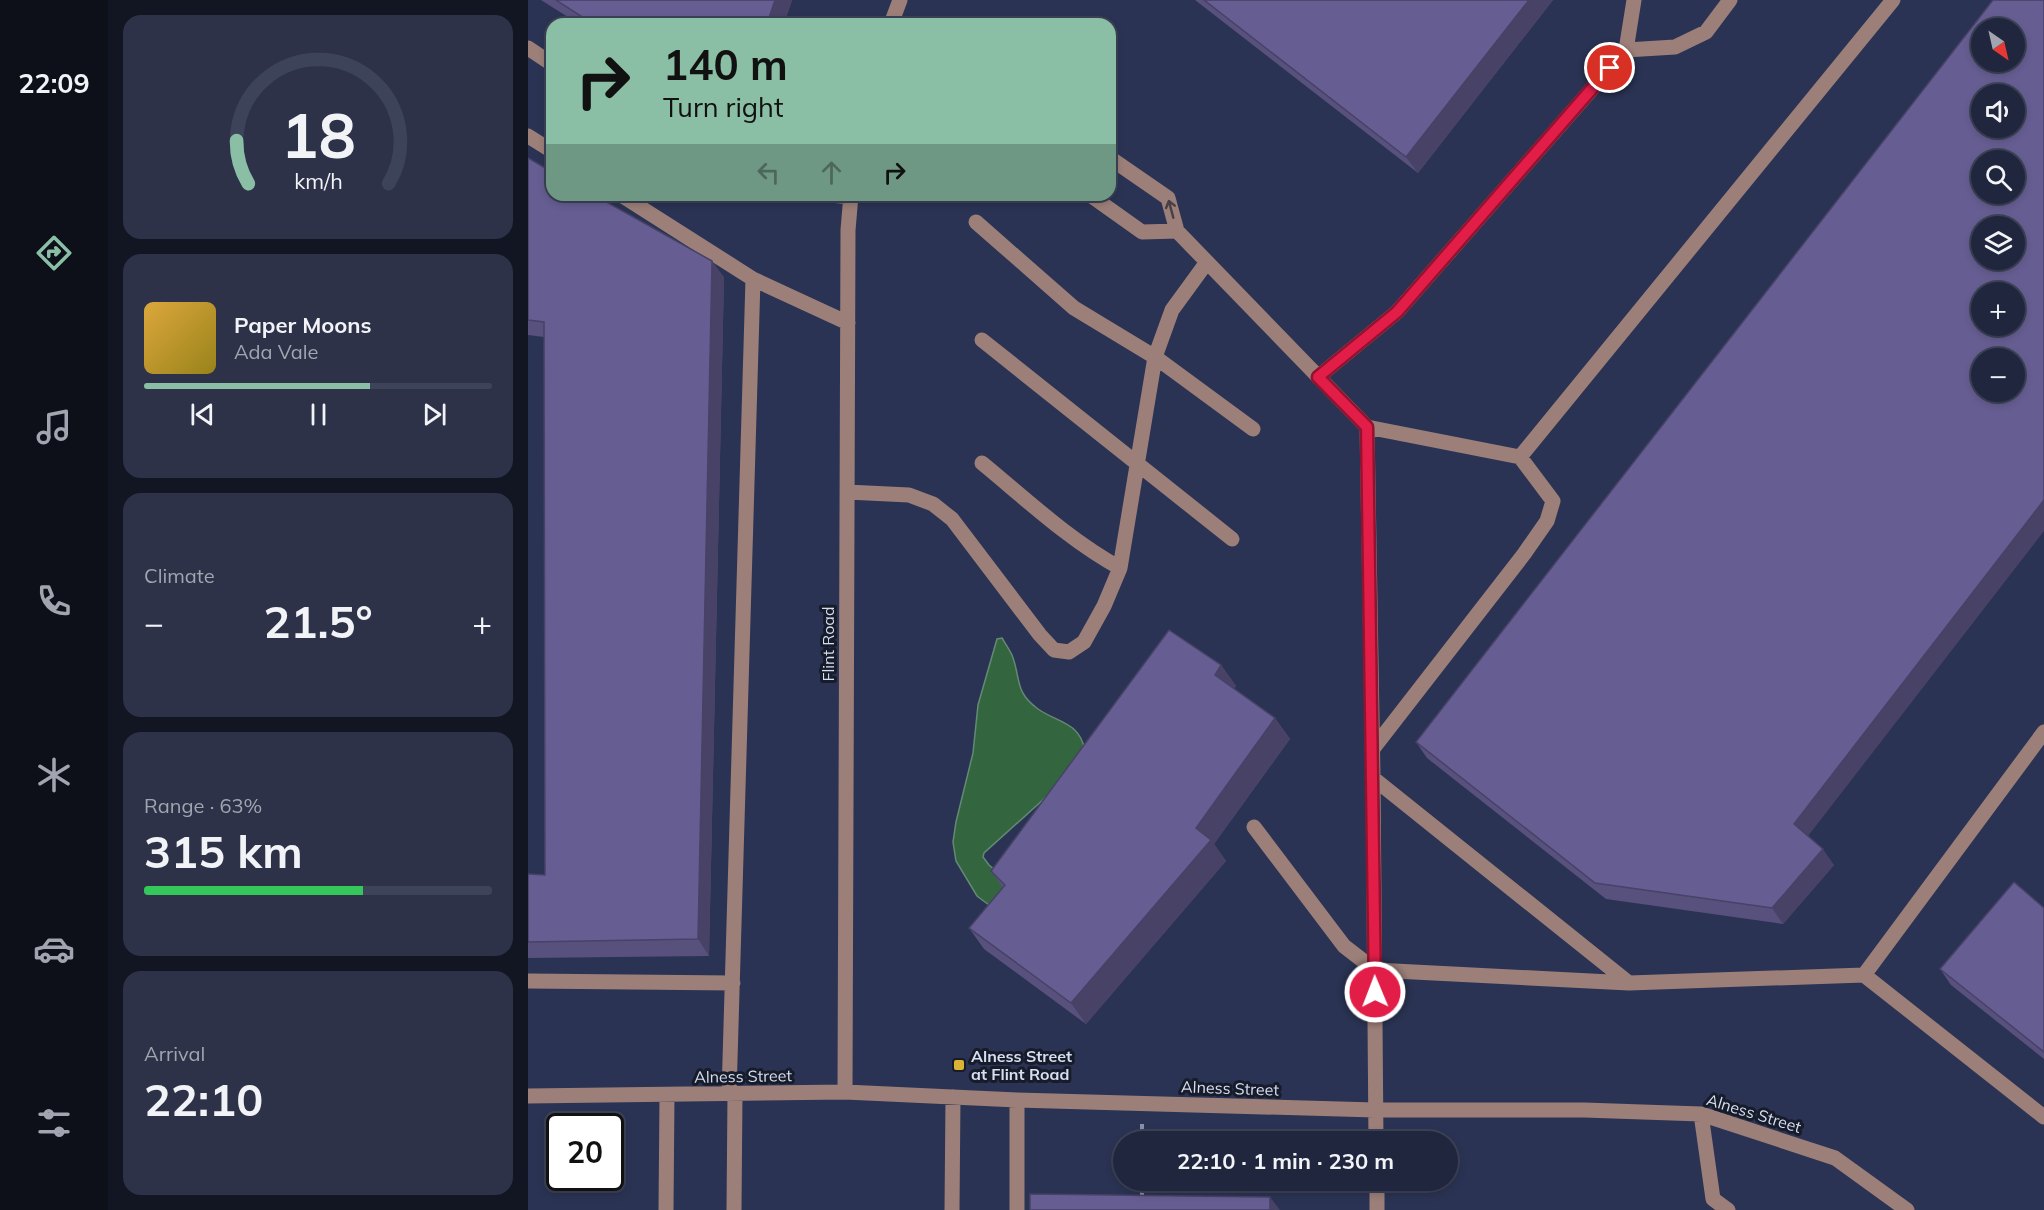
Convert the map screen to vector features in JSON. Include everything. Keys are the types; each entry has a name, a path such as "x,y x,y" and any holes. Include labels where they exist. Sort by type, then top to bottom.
{"street":[{"path":"893,18 900,0"},
{"path":"1318,377 1397,312 1626,50 1634,0"},
{"path":"1626,50 1675,47 1706,32 1730,0"},
{"path":"1520,457 1893,0"},
{"path":"528,48 546,60"},
{"path":"528,136 546,147"},
{"path":"1116,162 1168,198 1177,231 1367,427 1520,457 1553,501 1547,521 1524,554 1372,750"},
{"path":"630,201 753,279 848,323"},
{"name":"Flint Road","path":"845,1092 848,230 851,201"},
{"path":"1098,201 1142,232 1177,231"},
{"path":"976,222 1074,308 1155,357 1253,429"},
{"path":"847,492 909,495 933,504 952,519 1040,635 1054,650 1069,652 1084,642 1104,606 1120,568 1155,357 1172,310 1207,262"},
{"path":"734,1210 733,983 753,279"},
{"path":"982,340 1232,539"},
{"path":"1367,427 1376,1131"},
{"path":"982,463 1070,536 1096,555 1120,568"},
{"path":"1864,975 2044,732"},
{"path":"1373,778 1629,983"},
{"path":"1254,827 1344,946 1375,970 1629,983 1864,975 2044,1117"},
{"path":"528,981 733,983"},
{"name":"Alness Street","path":"528,1096 845,1092 1017,1100 1375,1110 1584,1110 1701,1114 1834,1158 1907,1210"},
{"path":"666,1210 667,1095"},
{"path":"952,1210 953,1097"},
{"path":"1017,1100 1017,1210"},
{"path":"1701,1114 1713,1199 1728,1210"},
{"path":"1377,1191 1377,1210"}],"path":[{"path":"1142,1191 1142,1209"}],"shaded area":[{"path":"1002,638 1012,655 1019,684 1025,697 1038,709 1073,729 1082,741 1085,751 1045,798 984,853 983,857 989,865 1022,893 989,905 977,896 956,861 953,842 973,753 978,705 997,639"}],"building":[{"path":"556,0 775,0 769,18 584,18"},
{"path":"1204,0 1529,0 1406,157"},
{"path":"1993,0 2044,0 2044,500 1794,824 1823,849 1772,908 1595,883 1416,742 1971,28 1971,72 2025,72 2025,18 1979,18"},
{"path":"528,158 546,168 546,201 605,201 712,261 698,939 528,942 528,874 545,875 544,322 528,320"},
{"path":"1169,630 1221,665 1215,675 1275,718 1196,828 1211,840 1071,1003 969,928 1005,885 991,871"},
{"path":"2014,882 2044,908 2044,1052 1940,969"},
{"path":"1030,1194 1270,1197 1270,1210 1030,1210"}],"place":[{"name":"Alness Street at Flint Road","path":"959,1065"}],"route":[{"path":"1375,992 1367,427 1318,377 1397,312 1610,68"}]}
